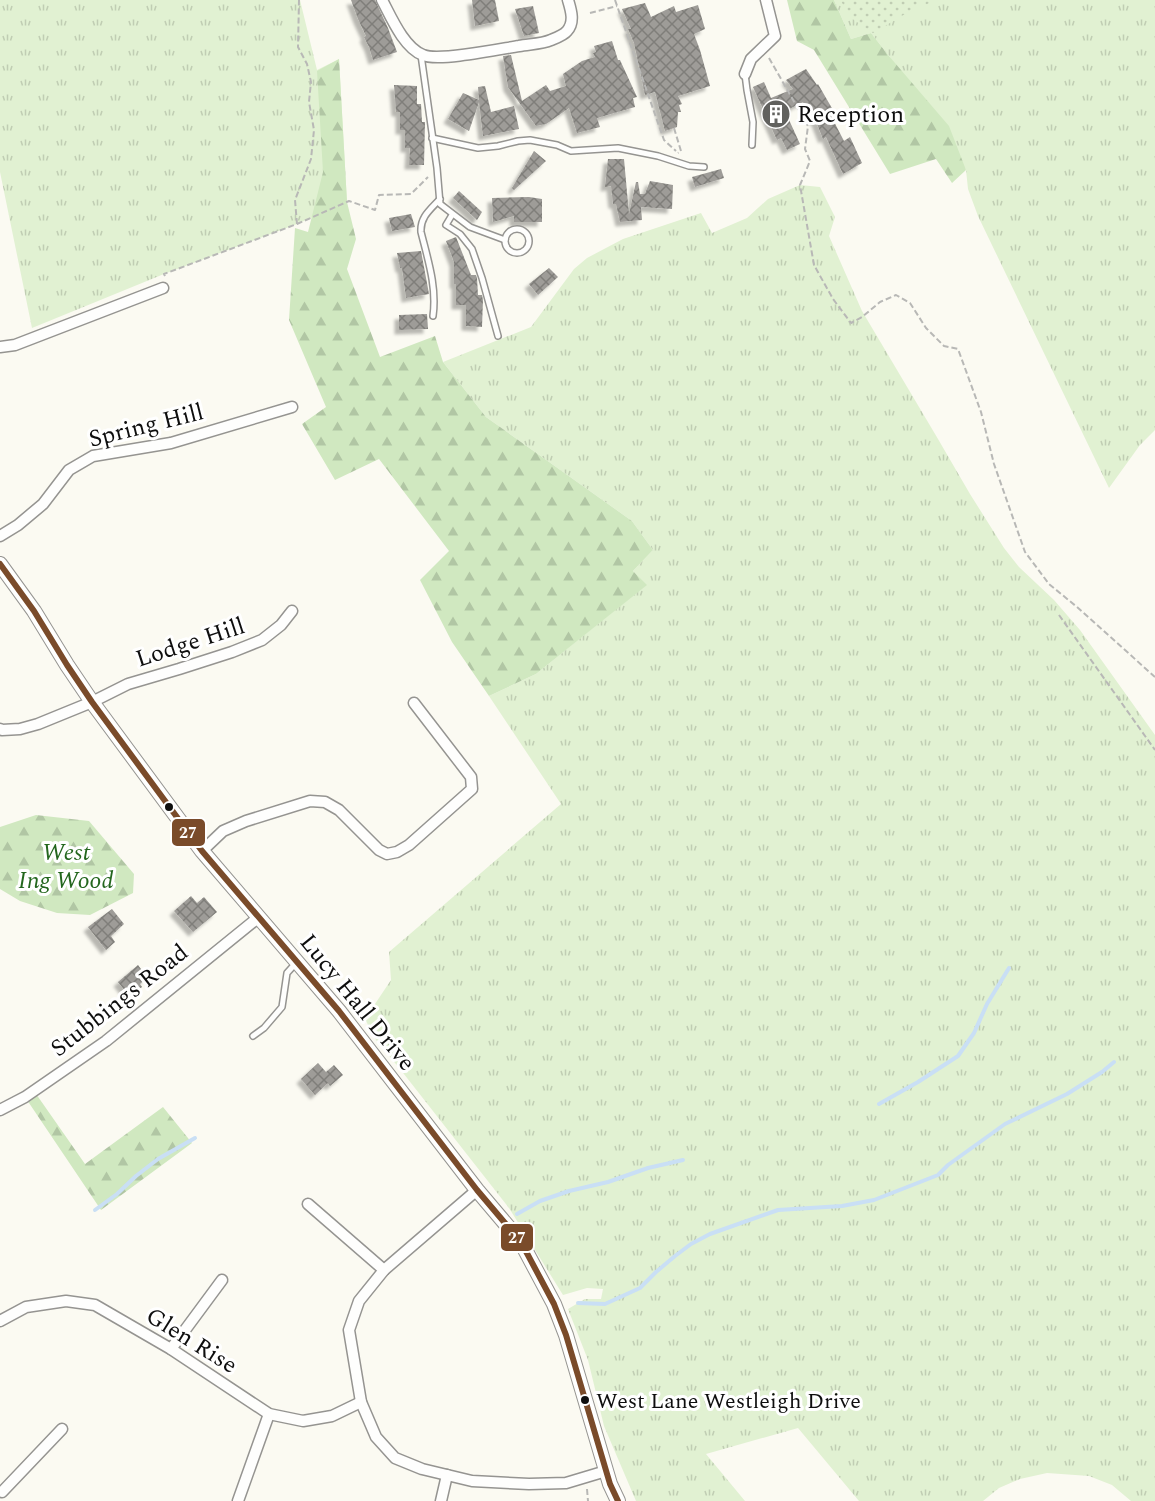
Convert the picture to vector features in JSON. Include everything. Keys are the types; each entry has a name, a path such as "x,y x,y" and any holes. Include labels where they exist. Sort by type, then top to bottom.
{"street":[{"path":"382,0 398,30 412,48 422,55 431,57 468,54 550,41 568,30 572,22 568,0"},
{"path":"745,74 751,59 775,36 766,0"},
{"path":"0,347 15,345 163,288"},
{"name":"Spring Hill","path":"0,536 18,525 43,504 69,470 93,456 171,443 292,407"},
{"name":"Lucy Hall Drive","path":"0,564 34,610 67,665 93,702 202,851 339,1011 477,1190 521,1242 554,1304 566,1335 610,1484 618,1501"},
{"name":"Lodge Hill","path":"0,729 20,729 38,724 93,702 128,684 262,640 281,625 292,611"},
{"path":"202,851 223,831 246,821 310,801 325,802 339,810 379,850 387,854 397,852 409,845 472,789 471,777 414,703"},
{"name":"Stubbings Road","path":"0,1110 25,1097 106,1041 259,917"},
{"path":"477,1190 384,1270 359,1301 349,1330 361,1402 376,1437 395,1458 422,1469 471,1481 566,1483 606,1471"},
{"path":"308,1204 384,1270"},
{"path":"171,1349 222,1280"},
{"name":"Glen Rise","path":"0,1322 26,1307 66,1301 95,1305 171,1349 269,1414 303,1420 332,1416 361,1402"},
{"path":"238,1501 269,1414"},
{"path":"10,1501 1,1491 62,1429"},
{"path":"441,1501 447,1475"}],"lane":[{"path":"422,55 440,204 470,227 505,240"},
{"path":"745,74 753,122 752,145"},
{"path":"432,138 478,148 530,140 557,145 571,152 618,148 658,156 689,166 704,167"},
{"path":"433,316 435,301 433,283 421,224 424,216 440,199"},
{"path":"452,215 446,225 460,234 472,249 498,336"},
{"path":"516,229 524,231 530,241 527,249 517,254 509,251 505,240 509,232 516,229"},
{"path":"253,1036 264,1028 282,1007 287,973 297,961"}],"path":[{"path":"297,224 295,200 311,159 314,130 309,102 311,82 307,64 298,47 299,0"},
{"path":"615,0 664,140 678,153 681,151 674,128"},
{"path":"590,14 617,6"},
{"path":"763,47 808,126 805,149 810,161 800,185 814,265 833,299 851,323 880,302 896,295 910,303 926,328 944,346 958,349 981,412 993,464 1025,552 1049,584 1155,677"},
{"path":"163,288 164,274 297,224 348,201 375,210 380,195 411,195 437,168"},
{"path":"1059,615 1155,750"}],"green space":[{"path":"0,0 300,0 317,70 339,59 347,202 297,224 164,274 32,328 0,172"},
{"path":"787,0 834,0 851,39 871,33 949,126 966,170 952,183 936,159 890,174 814,50 797,41"},
{"path":"834,0 1155,0 1155,430 1140,445 1109,488 978,216 968,189 966,170 871,33 851,39"},
{"path":"840,0 936,0 905,14 873,33 854,20"},
{"path":"339,59 347,202 356,239 347,269 380,357 435,336 443,362 486,417 632,521 653,550 633,571 647,585 536,674 489,696 452,642 420,580 449,551 379,459 335,480 302,424 326,407 289,320 295,228 308,232 323,172 317,71"},
{"path":"800,185 820,187 835,217 829,236 862,311 1004,548 1019,567 1054,600 1080,630 1155,735 1155,1501 1131,1501 1112,1485 1089,1476 1047,1473 1020,1479 999,1488 983,1501 859,1501 798,1428 706,1454 745,1501 636,1501 604,1426 588,1360 568,1309 585,1299 601,1299 603,1289 587,1288 563,1295 509,1208 376,1040 365,1019 391,980 389,952 561,804 489,696 536,674 646,585 633,571 653,550 632,521 486,417 443,362 531,327 574,269 587,258 623,239 701,213 712,233 747,218 768,199"},
{"name":"West Ing Wood","path":"36,815 89,821 134,874 133,893 90,915 57,913 20,901 0,889 0,827"},
{"path":"34,1091 85,1164 163,1107 192,1143 101,1210 25,1097"}],"building":[{"path":"351,0 375,0 397,52 373,60"},
{"path":"472,0 495,0 499,21 475,26"},
{"path":"645,3 651,17 674,6 676,12 698,5 705,29 694,34 710,86 678,96 682,104 679,105 681,112 678,112 677,127 665,131 655,92 645,95 634,43 628,29 631,29 622,9"},
{"path":"533,6 539,33 524,36 515,9"},
{"path":"612,41 618,60 637,97 633,98 635,107 597,118 600,127 577,133 569,108 546,124 536,126 508,87 503,56 511,55 522,101 546,85 550,91 566,86 563,74 582,61 595,57 594,46"},
{"path":"806,69 833,110 829,112 844,141 850,137 862,163 843,174 826,137 823,139 815,119 813,121 803,102 785,111 800,144 787,150 781,138 777,140 753,87 764,82 771,98 793,89 786,80"},
{"path":"394,85 417,86 417,104 421,104 422,122 425,122 424,165 409,165 410,148 405,148 405,130 400,130 400,112 396,112"},
{"path":"485,86 491,112 514,106 519,129 483,136 479,102 469,131 448,119 463,93 479,100 478,87"},
{"path":"534,151 546,161 514,190 512,188"},
{"path":"608,159 624,159 629,214 636,182 638,182 640,194 645,194 650,181 673,185 672,209 641,207 642,220 620,222 616,204 613,204 611,186 605,187"},
{"path":"721,169 724,178 695,187 692,177"},
{"path":"459,191 482,212 477,220 453,198"},
{"path":"492,198 542,199 542,222 514,222 514,216 493,222"},
{"path":"411,214 415,227 392,231 389,218"},
{"path":"456,237 471,275 476,275 478,295 482,295 482,327 466,326 466,305 456,305 454,262 446,241"},
{"path":"421,251 429,294 406,298 402,268 400,268 397,253"},
{"path":"549,268 558,277 538,295 529,284"},
{"path":"427,314 428,329 399,330 399,315"},
{"path":"191,896 197,903 204,897 217,912 193,932 174,911"},
{"path":"112,909 124,924 111,936 115,942 106,950 88,927"},
{"path":"138,965 147,977 140,984 142,987 130,997 118,982"},
{"path":"318,1063 326,1072 334,1065 343,1075 330,1086 328,1083 315,1095 301,1079"}],"waterway":[{"path":"879,1104 958,1056 974,1033 987,1004 1009,968"},
{"path":"578,1303 605,1304 640,1288 675,1256 710,1234 778,1210 842,1206 874,1200 938,1175 948,1165 1005,1124 1067,1094 1114,1062"},
{"path":"95,1210 158,1159 195,1138"},
{"path":"517,1214 540,1201 569,1191 683,1160"}],"transit line":[{"name":"27","path":"0,564 34,611 92,702 202,851 339,1011 477,1190 521,1242 554,1304 566,1335 610,1484 618,1501"}],"place":[{"name":"Reception","path":"776,114"},
{"name":"West Lane Westleigh Drive","path":"585,1400"}]}
